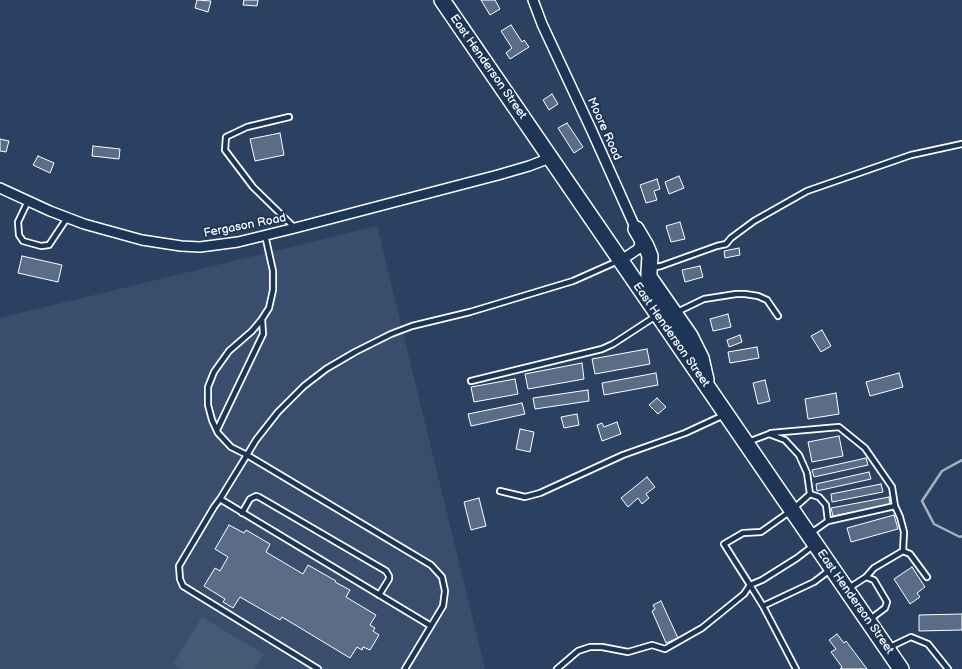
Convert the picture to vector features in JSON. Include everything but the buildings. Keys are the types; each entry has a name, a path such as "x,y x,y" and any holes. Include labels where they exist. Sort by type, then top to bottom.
{"main road":[{"name":"East Henderson Street","path":"442,0 620,261 664,316 707,387 847,590 897,666"},
{"path":"636,229 650,256 650,277 664,316"}],"street":[{"name":"Moore Road","path":"533,0 542,24 636,229 640,244 638,249 620,261"},
{"name":"Fergason Road","path":"0,188 84,224 142,240 181,246 200,247 219,245 295,228 498,175 550,158"}],"lane":[{"path":"290,117 247,126 226,137 225,150 253,188 295,228"},
{"path":"650,267 654,268 661,266 726,244 731,238 754,221 807,191 911,155 962,144"},
{"path":"28,201 18,222 19,235 23,241 41,246 49,245 67,218"},
{"path":"265,235 273,271 273,290 269,308 252,331 229,351 214,372 208,387 208,405 212,420 217,430 230,447 247,455 437,570 442,577 445,591 443,606 404,669"},
{"path":"318,669 183,586 180,579 179,566 256,440 278,412 304,386 326,369 390,334 412,326 470,312 573,281 620,261"},
{"path":"471,381 602,349 664,316 704,299 736,294 758,296 767,300 778,316"},
{"path":"217,430 263,334 262,319"},
{"path":"500,490 525,497 540,493 623,455 685,433 726,414"},
{"path":"745,443 769,434 839,427 865,448 892,487 895,506 904,532 903,551"},
{"path":"769,434 785,440 799,455 807,472 810,494"},
{"path":"796,669 763,606 724,544 743,533 761,532 792,510 810,494"},
{"path":"810,494 819,497 826,505 828,521"},
{"path":"242,512 250,499 256,496 259,497 386,571 389,579 379,595"},
{"path":"220,499 431,626"},
{"path":"557,669 578,651 590,647 602,647 628,652 652,645 665,649 702,628 744,594 750,585 762,580 797,558 828,521 895,506"},
{"path":"903,551 910,554 927,577"},
{"path":"847,590 866,577 874,568 903,551"},
{"path":"763,606 814,582 832,568"},
{"path":"866,577 874,580 887,602 885,608 868,621"},
{"path":"887,649 911,637 928,644 948,669"}],"shaded area":[{"path":"377,226 485,669 0,669 0,318"},
{"path":"202,617 264,654 255,669 181,669 173,664"}],"waterway":[{"path":"962,460 942,471 922,501 934,524 960,537 962,536"}]}
